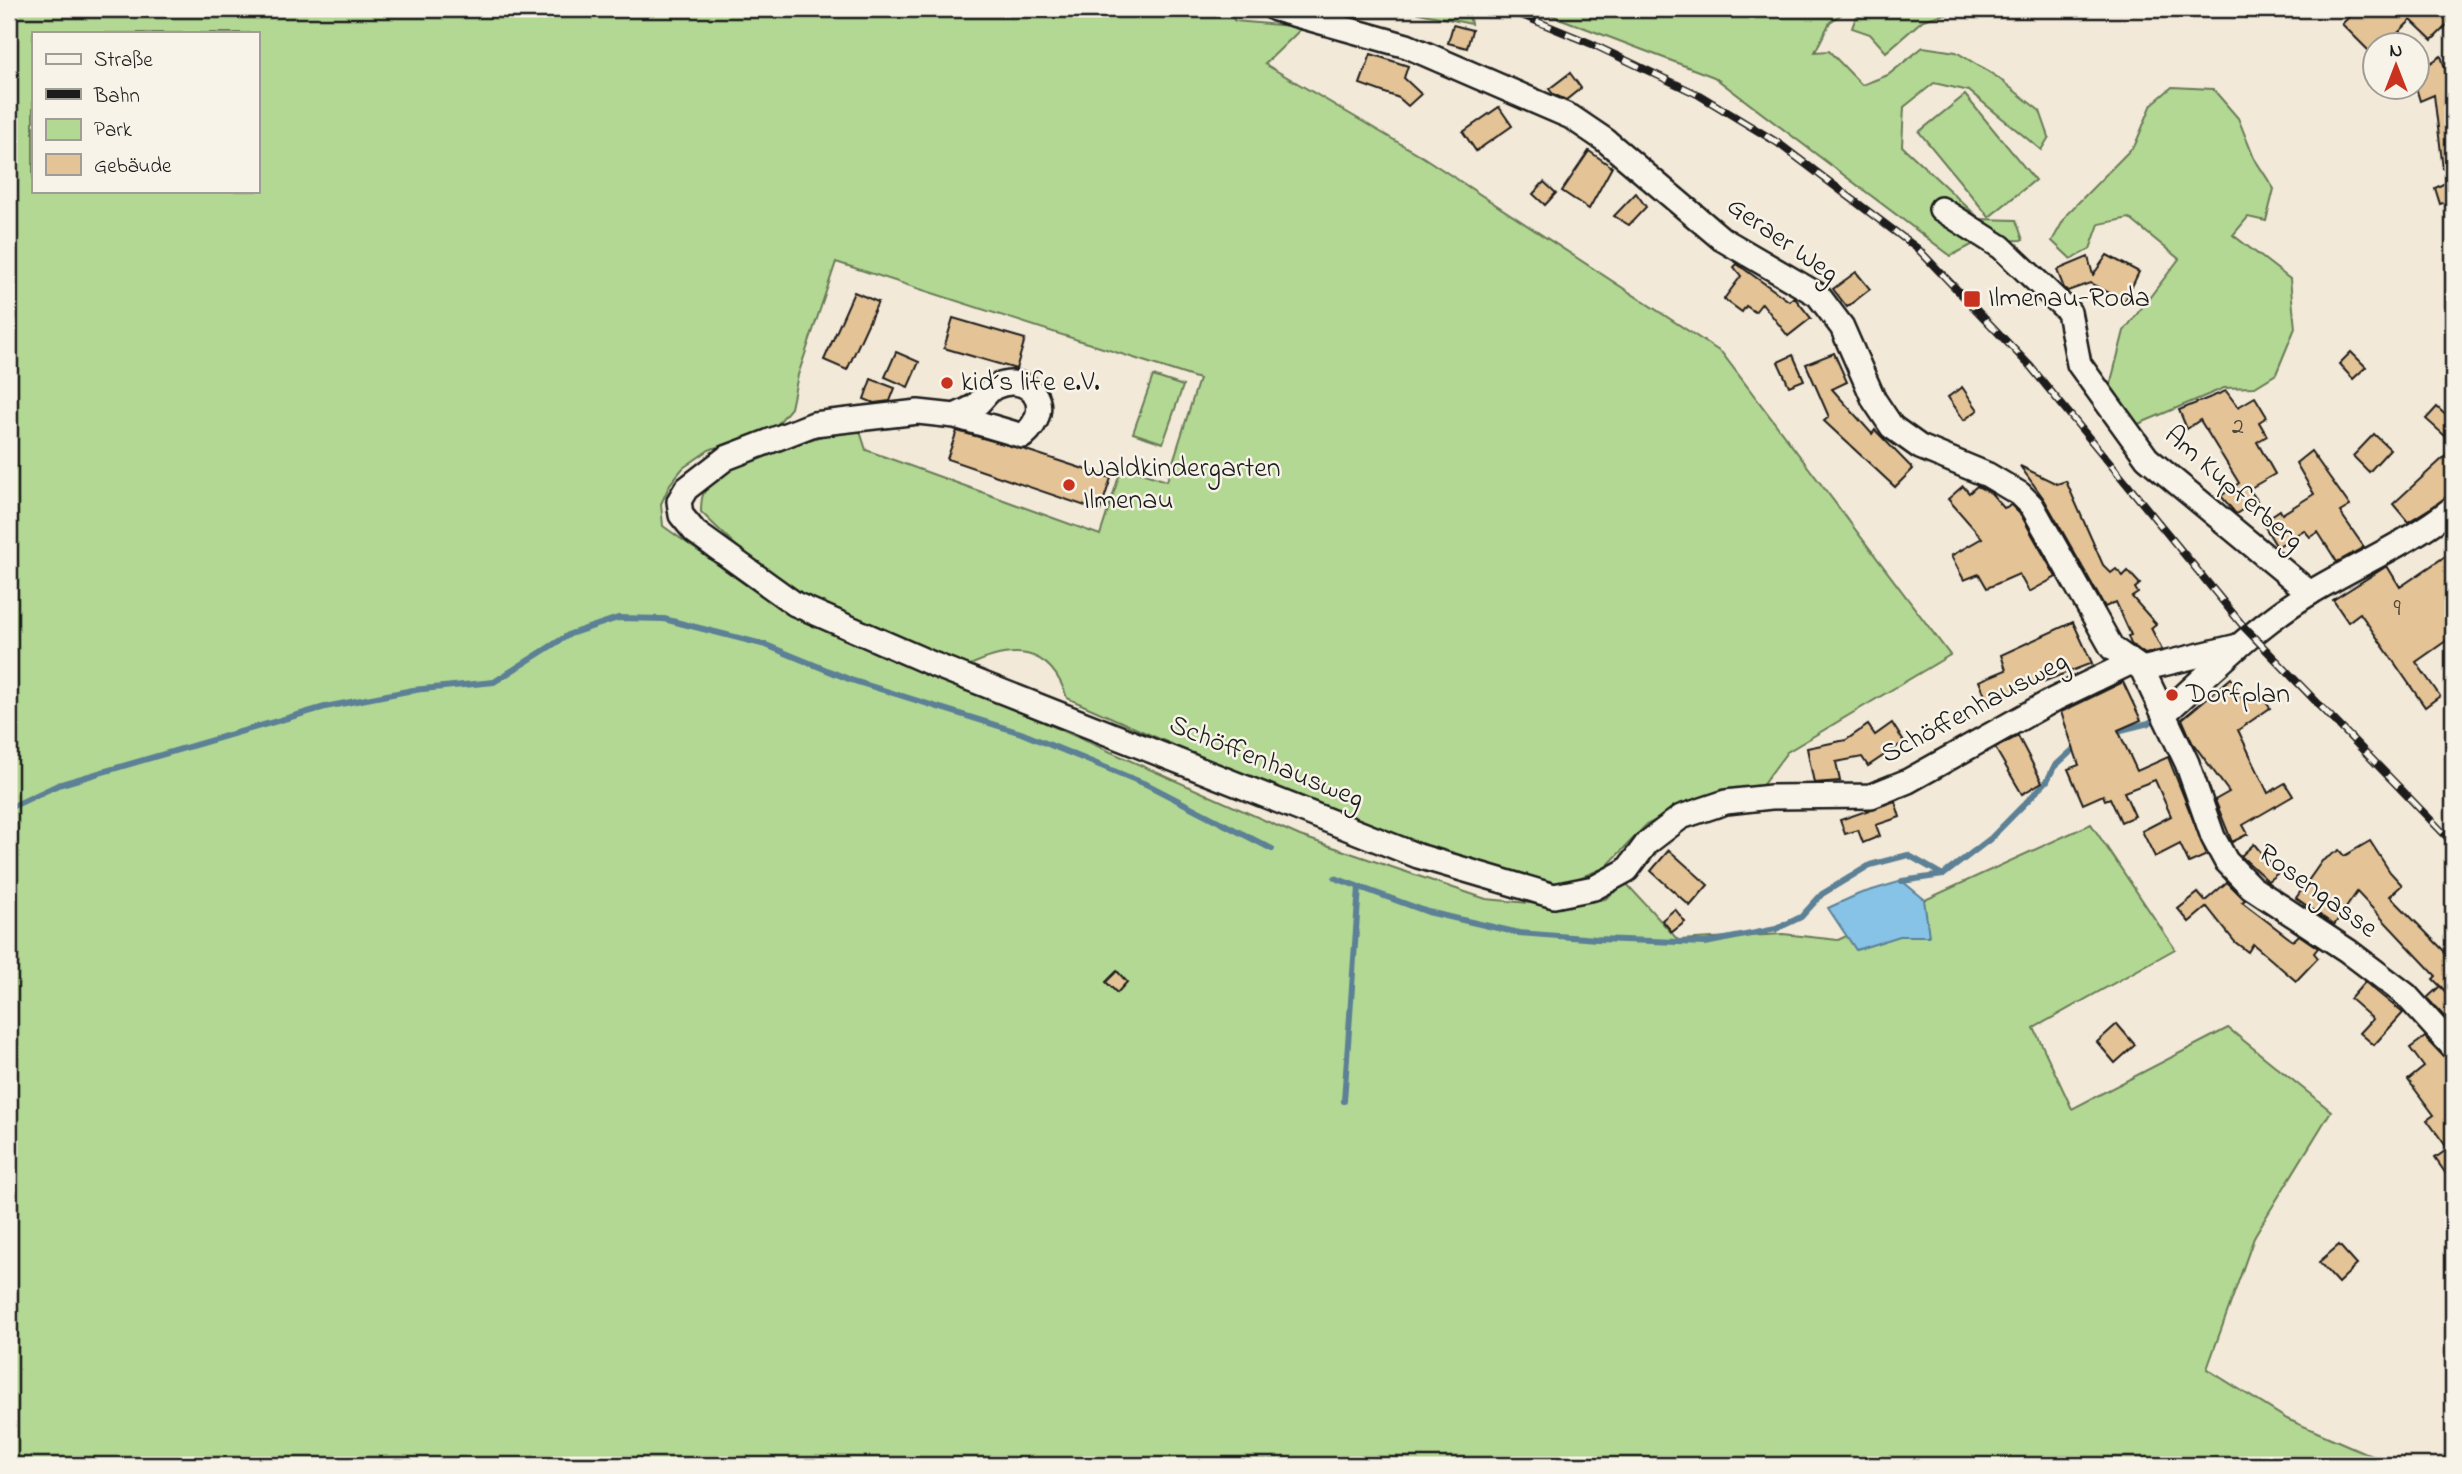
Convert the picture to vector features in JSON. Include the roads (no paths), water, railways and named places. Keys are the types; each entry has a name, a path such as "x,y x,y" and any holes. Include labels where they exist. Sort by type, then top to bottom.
{"street":[{"name":"Geraer Weg","path":"1275,9 1407,46 1571,117 1605,140 1722,239 1818,295 1842,327 1874,400 1892,427 1920,447 1988,475 2020,494 2032,506 2112,648 2136,666"},
{"name":"Am Kupferberg","path":"1941,209 2001,247 2069,312 2079,364 2147,458 2310,593"},
{"name":"Schöffenhausweg","path":"955,415 918,412 856,417 788,431 726,458 699,478 679,501 681,515 695,532 794,604 935,665 1418,856 1554,896 1594,888 1627,870 1647,843 1681,817 1726,802 1771,797 1871,796 1908,781 2055,699 2136,666"},
{"path":"2240,645 2136,666 2167,717 2240,645 2310,593 2425,530 2453,508"},
{"name":"Rosengasse","path":"2167,717 2213,837 2226,861 2251,887 2348,951 2406,995 2453,1047"}],"water":[{"path":"1902,881 1924,899 1929,936 1900,936 1856,950 1828,908 1859,894"}],"waterway":[{"path":"9,808 58,785 325,707 413,690 494,682 570,634 618,618 664,619 766,645 851,680 1021,733 1148,785 1272,849"},
{"path":"2113,732 2149,723 2157,717"},
{"path":"1902,881 1943,875 1990,839 2047,781 2054,767 2078,745"},
{"path":"1335,878 1428,912 1519,933 1705,943 1776,929 1801,917 1822,894 1870,865 1908,855 1943,875"},
{"path":"1344,1101 1359,887"}],"railway":[{"path":"1507,9 1592,44 1699,95 1778,143 1918,249 2030,366 2244,627 2453,843"}],"place":[{"name":"Ilmenau-Roda","path":"1972,299"},
{"name":"kid´s life e.V.","path":"947,383"},
{"name":"Waldkindergarten Ilmenau","path":"1069,485"},
{"name":"Dorfplan","path":"2172,695"}]}
